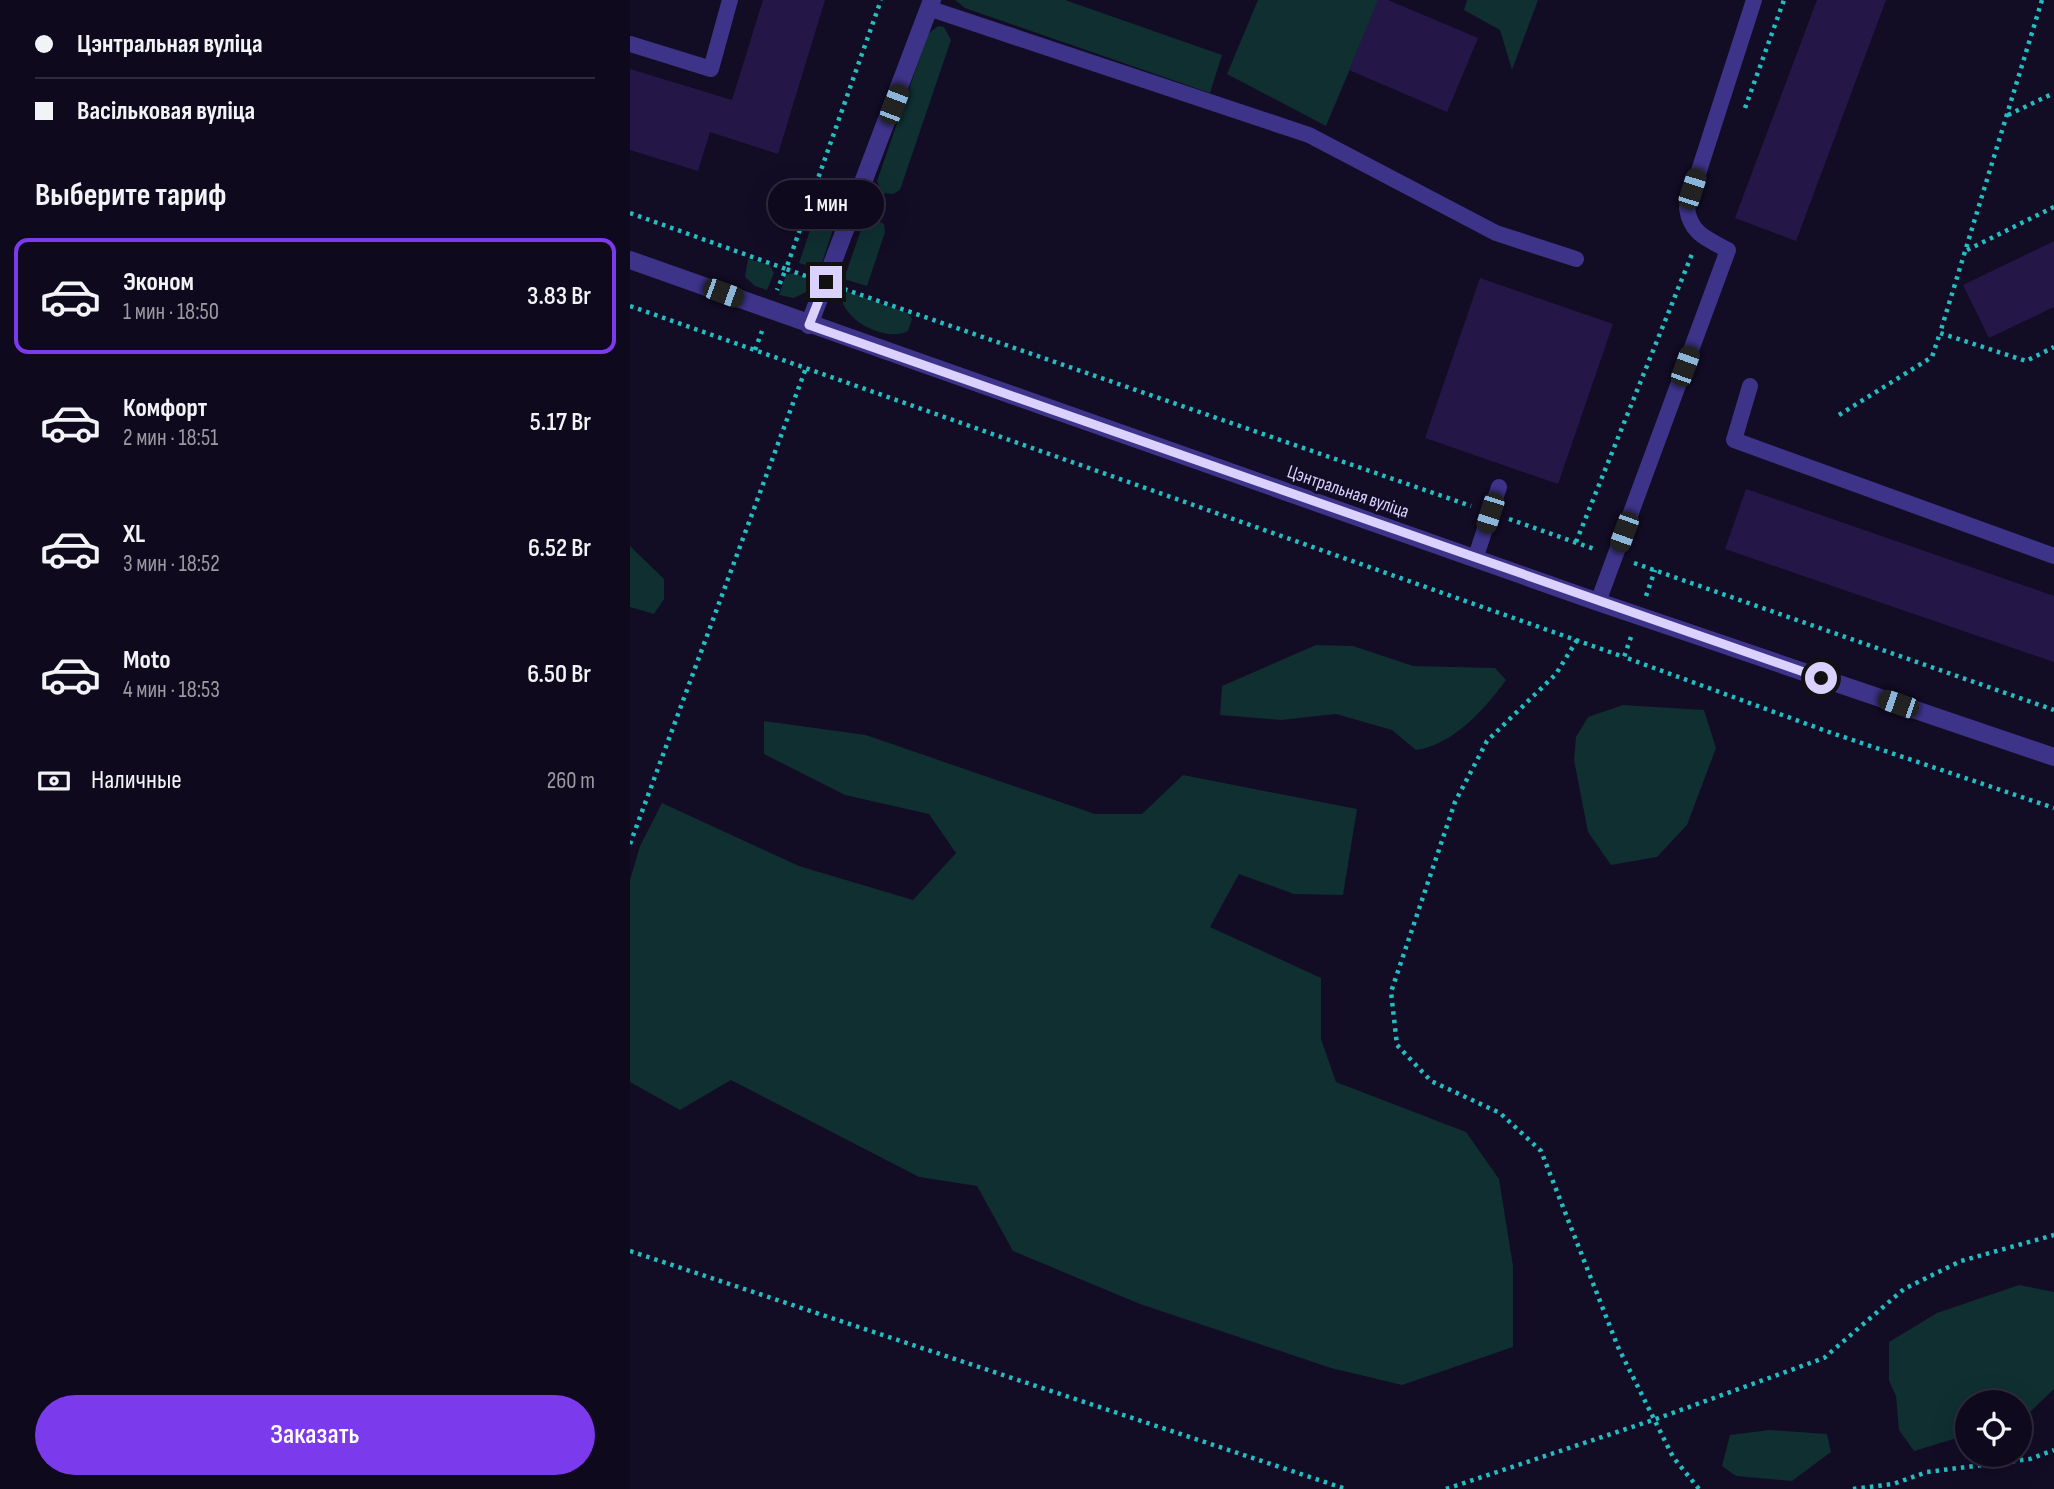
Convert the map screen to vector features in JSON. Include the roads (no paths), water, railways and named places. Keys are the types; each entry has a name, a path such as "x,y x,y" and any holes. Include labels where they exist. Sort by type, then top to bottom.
{"street":[{"path":"809,325 931,5"},
{"name":"Цэнтральная вуліца","path":"630,260 1598,602 2054,757"}],"lane":[{"path":"630,44 712,69 730,0"},
{"path":"1598,602 1728,250 1700,235 1689,223 1687,208 1755,0"},
{"path":"931,5 1309,135 1496,233 1576,260"},
{"path":"1750,386 1734,440 2054,556"},
{"path":"1475,559 1499,487"}]}
